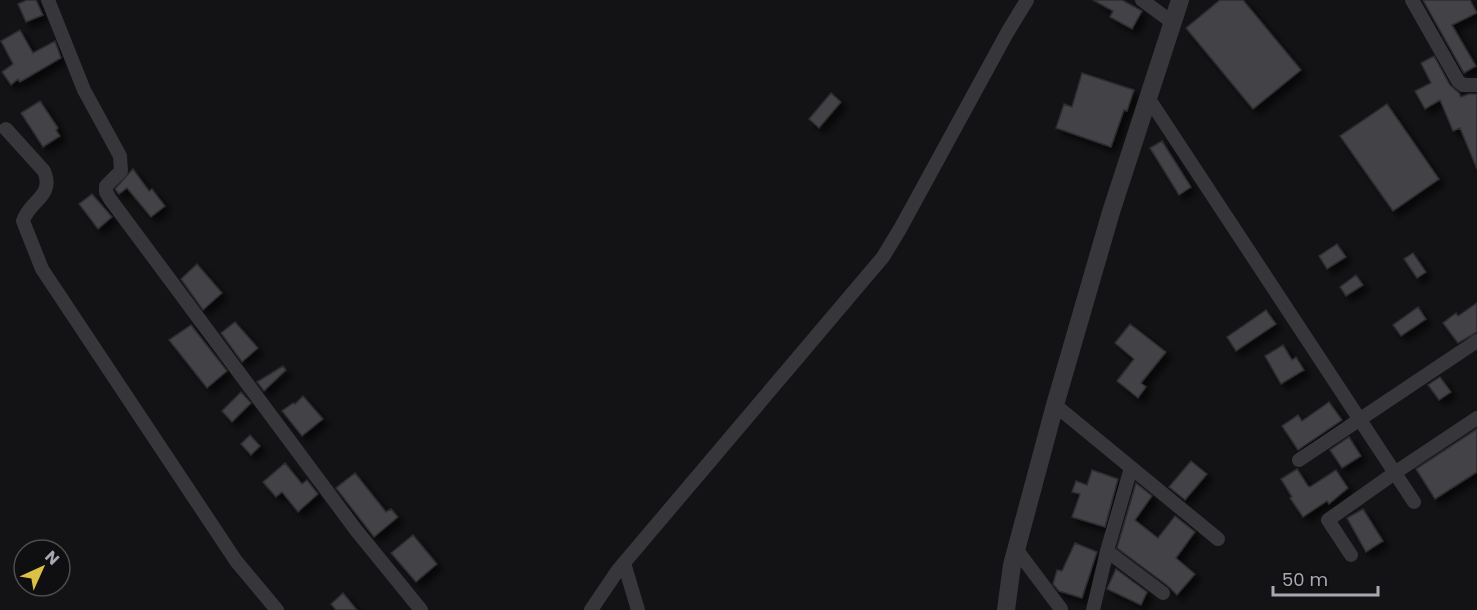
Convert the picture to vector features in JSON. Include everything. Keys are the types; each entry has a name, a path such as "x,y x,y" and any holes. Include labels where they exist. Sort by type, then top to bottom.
{"street":[{"path":"48,0 84,90 120,156 121,171 106,186 106,192 356,530 421,610"},
{"path":"591,610 624,563 883,257 1027,0"},
{"path":"1142,0 1173,23"},
{"path":"1006,610 1012,565 1055,405 1111,212 1180,0"},
{"path":"1412,0 1458,81 1463,85 1477,85"},
{"path":"1149,99 1414,502"},
{"path":"6,129 44,171 47,179 47,189 25,215 23,221 42,269 236,561 277,610"},
{"path":"1299,460 1477,341"},
{"path":"1055,405 1218,539"},
{"path":"1351,555 1328,520 1477,418"},
{"path":"1093,610 1131,468"},
{"path":"1016,549 1061,609"},
{"path":"1107,551 1163,593"},
{"path":"624,563 638,610"}],"building":[{"path":"27,0 36,0 43,15 26,22 18,4"},
{"path":"1093,0 1122,0 1142,11 1132,29 1110,17 1113,11"},
{"path":"1220,0 1243,0 1301,70 1253,109 1186,28"},
{"path":"1423,0 1470,0 1477,13 1452,25 1476,66 1464,73"},
{"path":"20,30 33,53 55,41 61,58 20,82 18,79 11,85 2,72 13,64 1,41"},
{"path":"1434,56 1450,85 1461,97 1477,94 1477,169 1460,128 1453,131 1440,100 1425,109 1415,91 1431,83 1421,63"},
{"path":"1082,73 1134,90 1111,147 1056,128 1064,104 1072,107"},
{"path":"831,93 841,102 819,128 809,119"},
{"path":"40,101 58,128 56,130 60,136 43,147 21,113"},
{"path":"1387,104 1439,179 1393,211 1340,136"},
{"path":"1162,141 1191,187 1179,195 1150,148"},
{"path":"133,169 149,191 152,189 165,206 151,217 127,188 119,194 115,189"},
{"path":"92,194 112,217 98,229 79,204"},
{"path":"1337,244 1346,257 1327,269 1319,256"},
{"path":"1413,253 1426,272 1417,278 1404,259"},
{"path":"197,264 222,293 203,310 181,279"},
{"path":"1356,275 1363,285 1346,296 1340,287"},
{"path":"1477,303 1477,332 1458,343 1443,323 1456,313 1458,316"},
{"path":"1418,307 1426,319 1401,336 1393,325"},
{"path":"1266,310 1276,324 1236,351 1227,337"},
{"path":"235,322 258,348 242,362 221,333"},
{"path":"1130,324 1166,352 1141,383 1146,387 1138,398 1117,381 1134,359 1115,343"},
{"path":"191,325 227,371 207,388 169,340"},
{"path":"1283,345 1292,360 1296,357 1304,370 1281,384 1265,356"},
{"path":"283,366 286,370 264,391 257,382"},
{"path":"1440,377 1451,392 1439,400 1428,385"},
{"path":"241,392 251,403 232,422 222,411"},
{"path":"303,396 323,419 302,436 282,411 293,403 295,404"},
{"path":"1329,402 1342,420 1298,450 1282,426 1298,415 1302,421"},
{"path":"1477,429 1477,472 1435,499 1416,469"},
{"path":"250,435 260,446 251,455 241,444"},
{"path":"1349,437 1361,456 1342,468 1330,450"},
{"path":"1191,461 1207,474 1185,500 1169,487"},
{"path":"285,463 302,484 307,480 318,494 298,512 282,492 276,497 263,482"},
{"path":"1297,469 1310,487 1336,470 1348,488 1329,504 1327,501 1303,517 1281,479"},
{"path":"1092,470 1118,479 1105,527 1072,517 1080,494 1072,492 1076,481 1087,485"},
{"path":"355,473 386,512 391,509 398,517 374,537 336,488"},
{"path":"1136,483 1152,496 1135,520 1158,538 1175,516 1195,532 1176,558 1195,574 1177,595 1117,548"},
{"path":"1363,509 1383,541 1366,552 1347,518"},
{"path":"413,535 437,564 416,582 391,553"},
{"path":"1075,543 1097,552 1082,598 1059,591 1053,584 1057,570 1062,571"},
{"path":"1116,569 1147,592 1141,605 1107,589"},
{"path":"343,593 357,610 336,610 331,604"}]}
